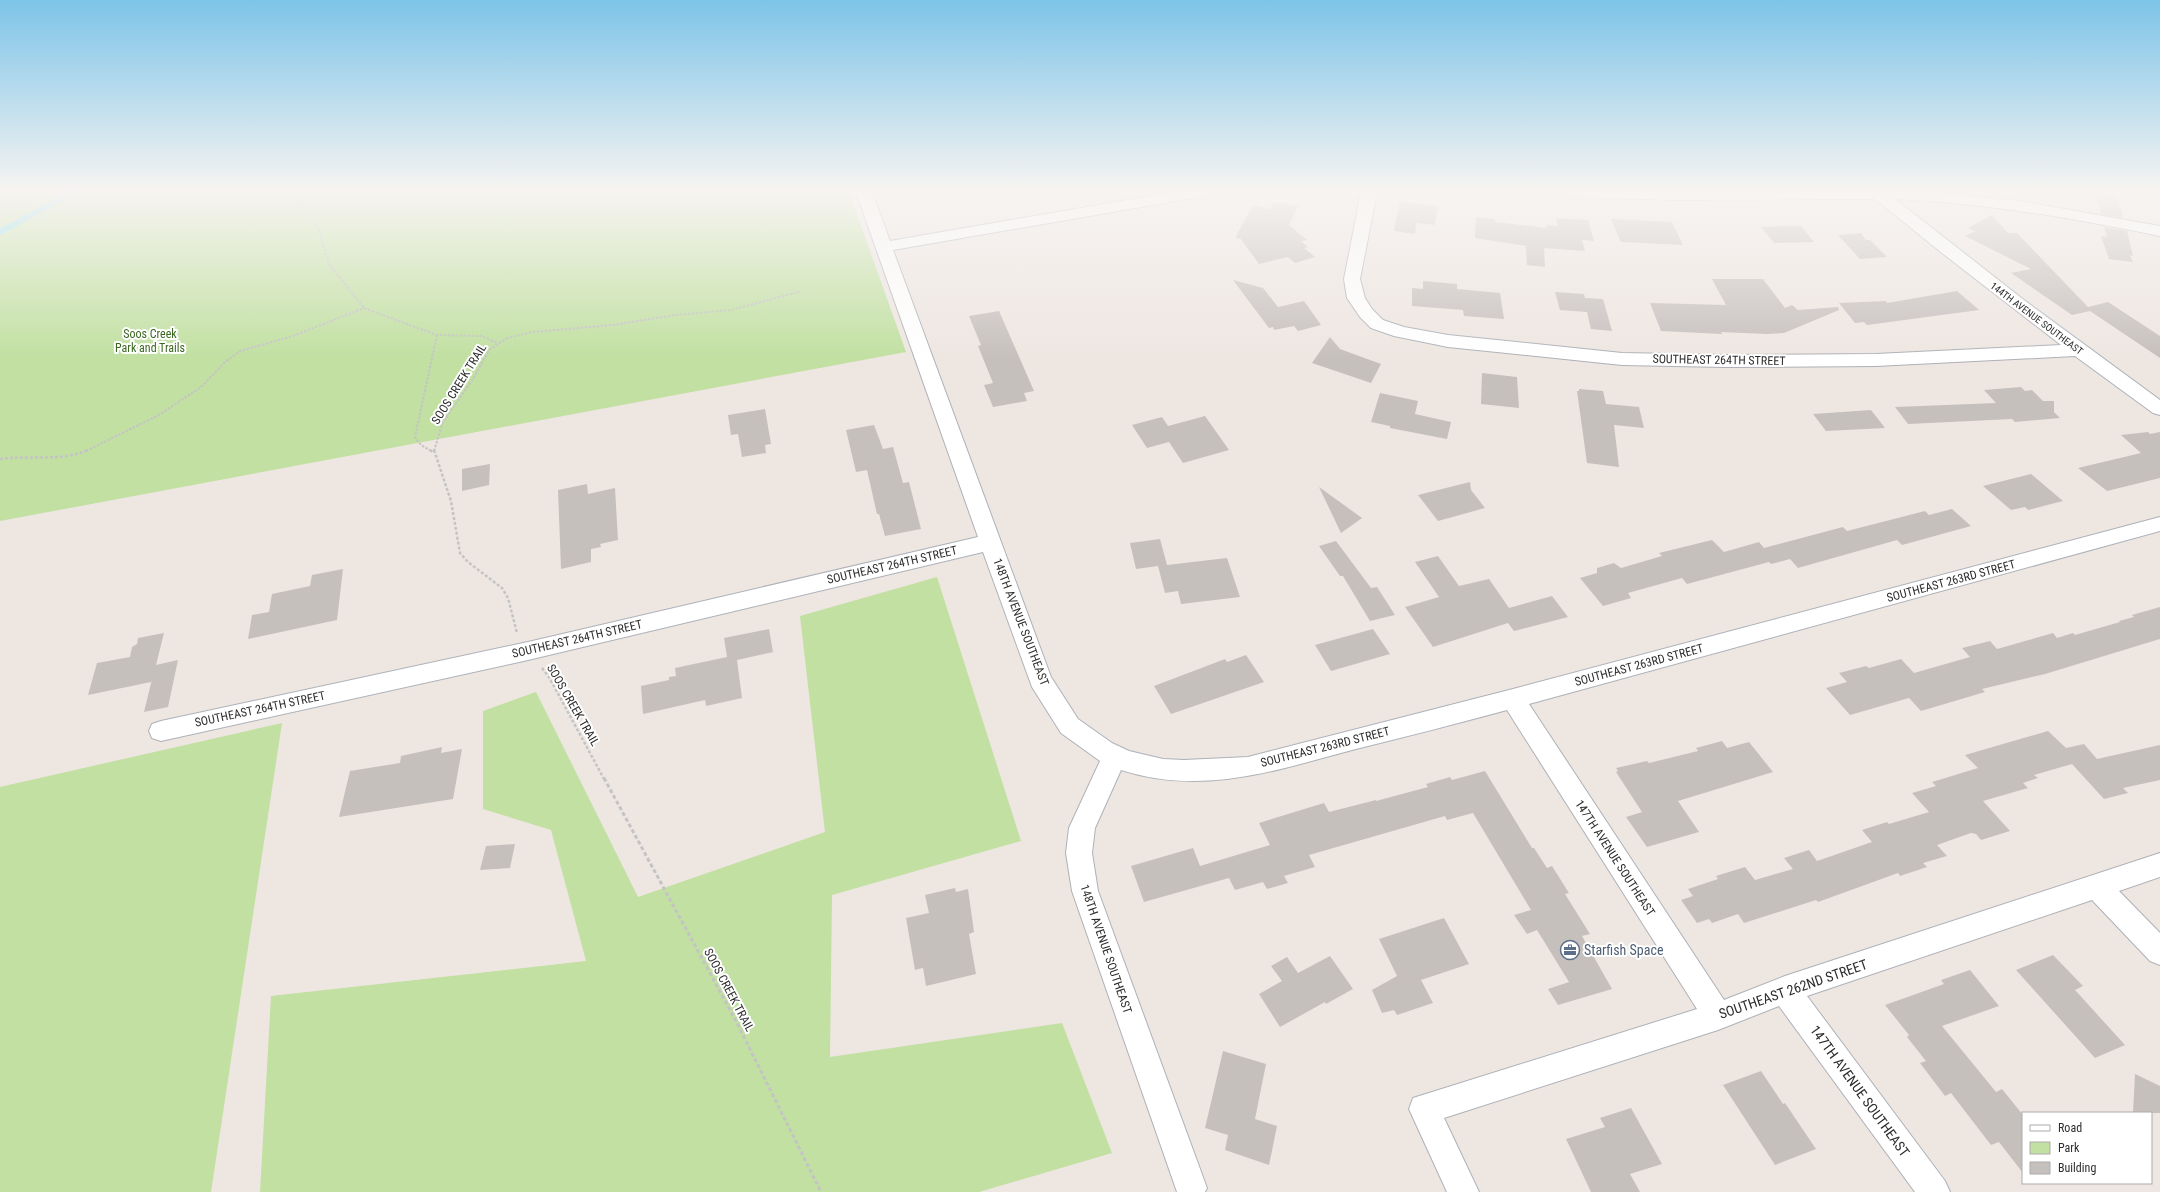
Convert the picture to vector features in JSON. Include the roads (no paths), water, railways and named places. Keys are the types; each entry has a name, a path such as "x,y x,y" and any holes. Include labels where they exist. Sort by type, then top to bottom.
{"street":[{"name":"148TH AVENUE SOUTHEAST","path":"884,248 1040,680 1069,725 1096,747 1114,758 1082,828 1079,853 1085,891 1191,1188"},
{"name":"SOUTHEAST 264TH STREET","path":"1358,248 1352,279 1356,298 1366,313 1377,324 1400,332 1448,341 1622,359 1725,361 1876,360 2079,350"},
{"name":"144TH AVENUE SOUTHEAST","path":"1945,248 2079,350 2160,409"},
{"name":"SOUTHEAST 263RD STREET","path":"1114,758 1137,766 1165,769 1205,771 1248,766 1512,699 2160,524"},
{"name":"SOUTHEAST 264TH STREET","path":"161,731 528,651 991,542"},
{"name":"147TH AVENUE SOUTHEAST","path":"1512,699 1718,1016"},
{"name":"SOUTHEAST 262ND STREET","path":"1463,1192 1424,1110 1718,1016 1785,990 2160,865"},
{"path":"2097,887 2160,952"},
{"name":"147TH AVENUE SOUTHEAST","path":"1785,990 1934,1192"}],"place":[{"name":"Starfish Space","path":"1570,950"}],"park label":[{"name":"Soos Creek Park and Trails","path":"150,341"}]}
